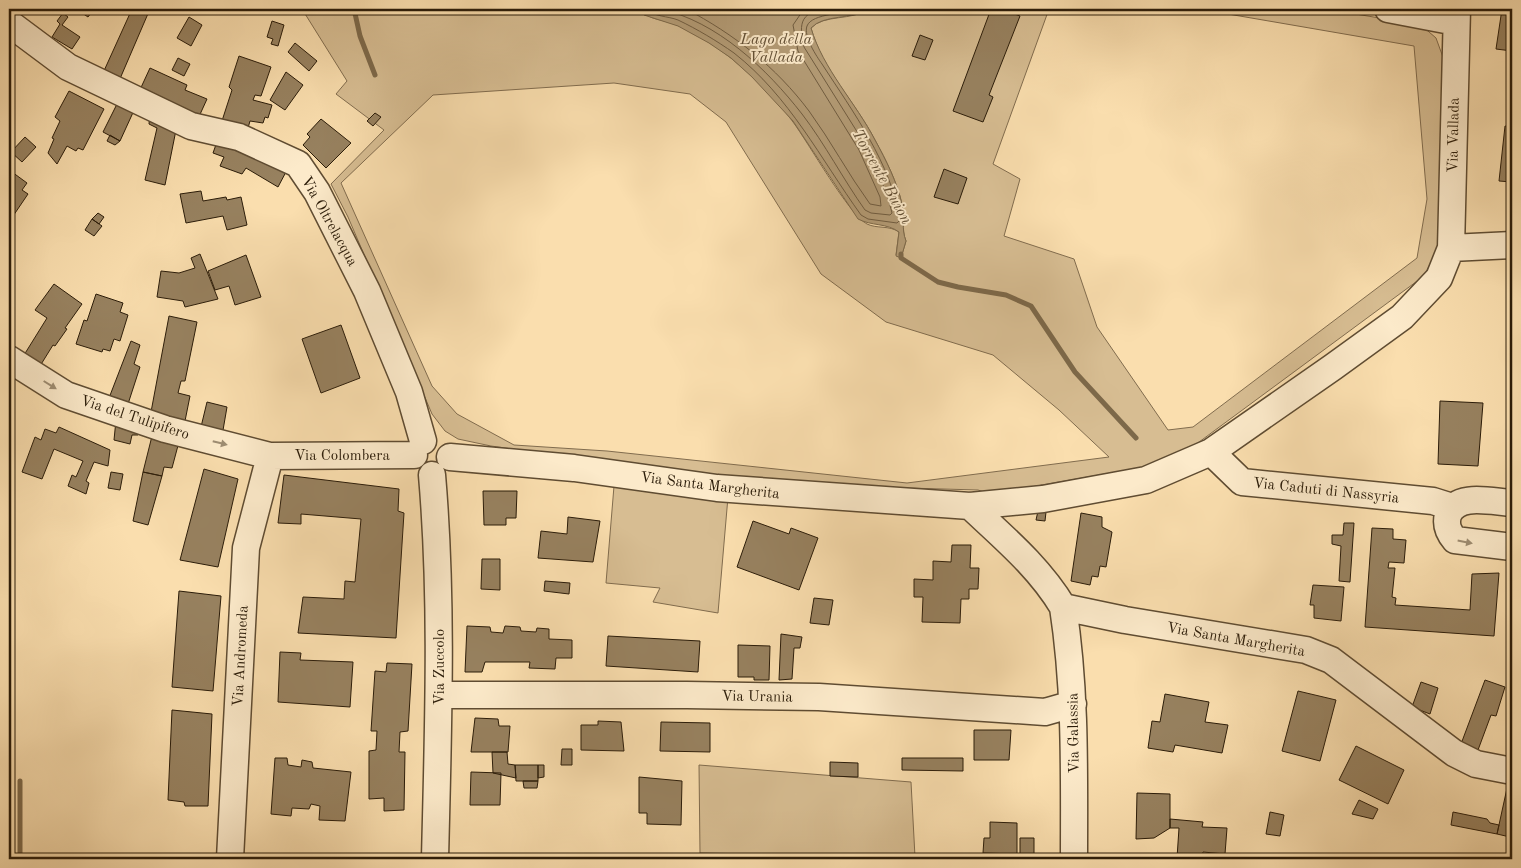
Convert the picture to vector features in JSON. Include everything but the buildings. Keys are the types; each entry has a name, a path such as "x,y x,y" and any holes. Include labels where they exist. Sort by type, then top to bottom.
{"street":[{"name":"Via Vallada","path":"1388,9 1457,15 1451,248"},
{"name":"Via Oltrelacqua","path":"9,23 68,67 191,126 239,137 298,164 317,192 367,290 409,392 419,448"},
{"path":"1451,248 1512,245"},
{"name":"Via Santa Margherita","path":"441,466 574,468 717,488 970,506 1043,499 1146,480 1211,452 1334,367 1402,317 1439,278 1451,248"},
{"name":"Via del Tulipifero","path":"9,359 66,395 165,429 270,456"},
{"name":"Via Colombera","path":"270,456 419,448 430,439 440,441 446,446 441,466"},
{"name":"Via Caduti di Nassyria","path":"1211,452 1242,482 1433,501 1452,507"},
{"name":"Via Andromeda","path":"230,859 246,548 270,456"},
{"name":"Via Zuccolo","path":"435,859 440,695 437,533 441,466"},
{"path":"1512,503 1466,500 1452,507 1447,518 1448,531 1455,540 1512,547"},
{"path":"970,506 1028,560 1050,586 1063,607"},
{"name":"Via Santa Margherita","path":"1063,607 1306,650 1331,660 1454,753 1476,764 1512,771"},
{"name":"Via Galassia","path":"1063,607 1069,645 1073,704 1074,859"},
{"name":"Via Urania","path":"440,695 820,697 1045,712 1073,704"}],"shaded area":[{"path":"302,9 640,9 652,18 677,25 706,40 757,81 793,122 859,218 867,224 891,228 899,232 896,255 901,258 906,241 902,204 894,179 867,126 823,58 811,28 823,21 855,15 869,9 1049,9 993,164 1020,179 1004,236 1074,259 1097,327 1168,430 1193,427 1417,258 1427,199 1414,46 1199,9 1326,9 1421,25 1436,38 1444,60 1438,249 1424,276 1195,445 1150,466 991,494 978,490 766,484 491,446 458,439 445,431 432,414 348,217 331,184 384,130 336,94 347,81","holes":["614,83 690,94 726,122 821,274 886,322 993,355 1059,410 1109,457 907,483 607,451 514,445 457,414 432,386 341,183 433,95"]},
{"path":"614,486 728,497 718,613 653,602 660,588 606,583"},
{"path":"699,765 911,782 915,857 700,853"}],"water":[{"name":"Lago della Vallada","path":"640,9 869,9 854,15 823,21 811,28 823,58 867,126 894,179 902,204 906,241 901,258 896,256 899,232 889,227 858,219 793,121 752,77 731,58 709,43 678,26 644,15"}],"waterway":[{"path":"354,9 360,36 375,75"},
{"name":"Torrente Buion","path":"901,254 901,258 938,282 1006,295 1031,306 1075,372 1136,438"},
{"path":"20,781 20,859"}]}
